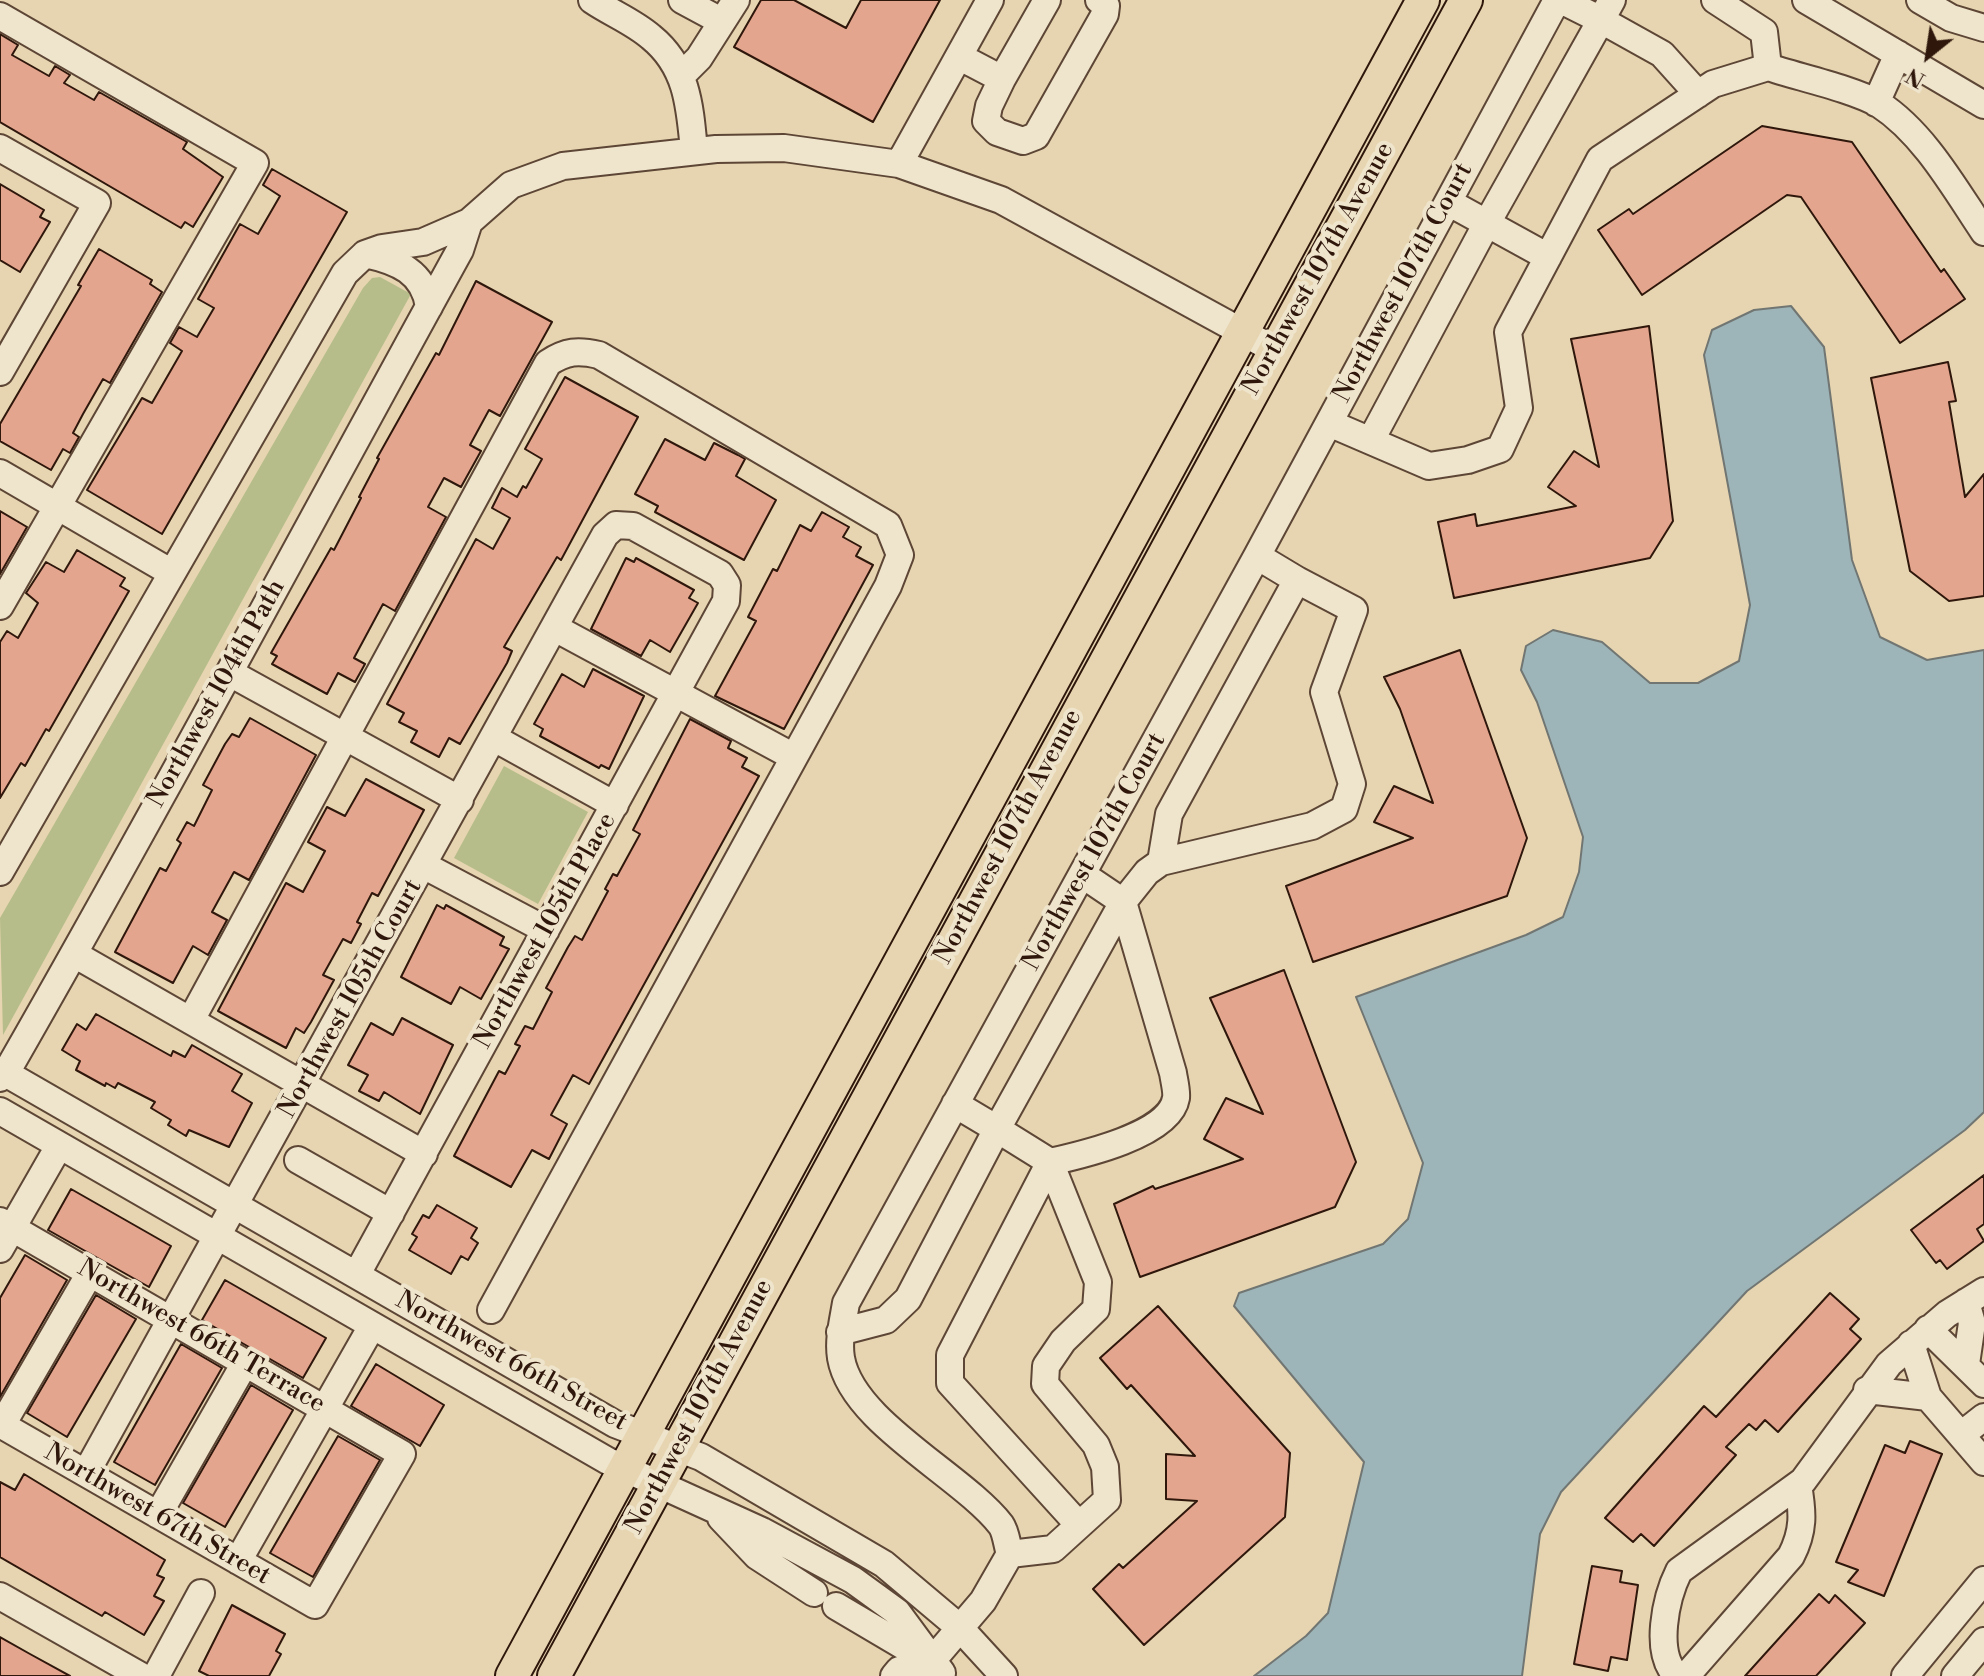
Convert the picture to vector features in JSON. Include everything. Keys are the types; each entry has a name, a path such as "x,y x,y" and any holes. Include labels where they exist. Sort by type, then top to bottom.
{"main road":[{"name":"Northwest 107th Avenue","path":"512,1676 1423,0"},
{"name":"Northwest 107th Avenue","path":"554,1676 1466,0"}],"street":[{"path":"592,0 650,36 669,55 689,95 694,151"},
{"path":"681,76 699,58 728,10 682,0"},
{"path":"899,164 990,0"},
{"path":"1047,0 1002,79 989,106 986,121 997,132 1023,141 1036,136 1105,14 1106,6 1099,0"},
{"path":"1559,0 1606,10 1662,54 1698,94"},
{"name":"Northwest 107th Court","path":"1010,1554 1002,1526 880,1419 854,1390 841,1359 840,1332 846,1303 1083,875 1559,0"},
{"path":"1715,0 1764,32 1768,67"},
{"path":"1806,0 1984,105"},
{"path":"1920,0 1951,18 1984,28"},
{"path":"1371,440 1606,10"},
{"path":"0,16 255,163 0,606"},
{"path":"1876,103 1898,54"},
{"path":"960,57 1002,79"},
{"path":"1329,423 1429,466 1468,460 1500,449 1519,408 1508,332 1600,159 1713,84 1768,67 1876,103 1908,131 1947,178 1984,232"},
{"path":"0,148 97,203 7,343 0,372"},
{"path":"0,872 345,273 365,254 382,248 423,242 469,222 511,185 563,166 694,151 784,148 899,164 1001,200 1275,350"},
{"path":"1448,202 1548,257"},
{"name":"Northwest 104th Path","path":"2,1074 74,954 230,673 460,250 469,222"},
{"path":"365,254 386,258 417,276 426,288 429,307"},
{"path":"191,1020 548,363 563,353 578,350 599,355 888,525 900,555 888,586 491,1310"},
{"path":"0,473 172,573"},
{"name":"Northwest 105th Court","path":"86,1473 425,866 605,535 616,525 633,526 720,574 727,585"},
{"path":"840,1332 886,1320 908,1299 997,1129 1123,902 1147,872 1161,862 1312,826 1344,809 1352,784 1324,692 1354,610 1257,556"},
{"path":"1161,862 1169,814 1297,580"},
{"name":"Northwest 105th Place","path":"357,1274 726,601 727,585"},
{"path":"555,628 794,757"},
{"path":"230,673 460,800"},
{"path":"494,738 615,805"},
{"path":"425,866 546,930"},
{"path":"1050,1162 1092,1153 1140,1133 1165,1117 1176,1099 1173,1073 1123,902 1083,875"},
{"path":"74,954 424,1154"},
{"name":"Northwest 66th Street","path":"2,1074 615,1424 725,1469 884,1564 960,1628 1004,1676"},
{"path":"894,1676 899,1670 935,1671 960,1628 983,1601 1010,1554 1053,1549 1107,1500 1105,1467 1096,1445 1045,1384 1046,1366 1063,1341 1096,1309 1098,1282 1050,1162 955,1104"},
{"name":"Northwest 66th Street","path":"0,1111 625,1469 774,1536 868,1590 897,1612 935,1671"},
{"path":"4,1233 59,1146"},
{"path":"298,1160 391,1213"},
{"path":"1050,1162 950,1355 950,1383 1079,1525"},
{"name":"Northwest 66th Terrace","path":"4,1233 90,1273 402,1454 315,1605"},
{"path":"1,1425 90,1273"},
{"path":"1677,1676 1666,1659 1665,1628 1673,1584 1679,1571 1798,1485 1817,1465 1867,1390 1920,1337 1975,1296"},
{"path":"1966,1364 1975,1296"},
{"path":"238,1561 372,1326"},
{"path":"1920,1337 1966,1364 1984,1384"},
{"path":"1920,1337 1928,1397 1984,1462"},
{"path":"158,1515 245,1363"},
{"path":"1867,1390 1928,1397"},
{"path":"1961,1435 1984,1417"},
{"name":"Northwest 67th Street","path":"1,1425 315,1605"},
{"path":"1686,1676 1791,1556 1801,1533 1803,1516 1798,1485"},
{"name":"Northwest 66th Street","path":"713,1510 757,1556 935,1671"},
{"path":"834,1605 868,1590 884,1564"},
{"path":"1905,1676 1984,1580"},
{"path":"156,1676 201,1593"},
{"path":"0,1596 141,1676"},
{"path":"1955,1676 1984,1641"}],"green space":[{"path":"380,277 411,294 3,1035 0,918 363,288 372,278"},
{"path":"504,766 588,812 538,904 454,858"}],"water":[{"path":"1791,306 1824,347 1852,560 1880,637 1927,660 1984,650 1984,1112 1965,1130 1747,1291 1561,1492 1540,1534 1522,1676 1254,1676 1306,1636 1328,1613 1364,1462 1234,1306 1239,1293 1383,1244 1408,1219 1423,1163 1356,997 1526,935 1563,917 1579,872 1583,837 1537,702 1521,670 1526,646 1553,630 1602,642 1650,683 1698,683 1739,661 1750,605 1704,355 1712,330 1754,310"}],"building":[{"path":"761,0 794,0 846,28 861,0 940,0 873,122 734,47"},
{"path":"0,34 18,45 12,55 49,76 55,66 70,75 64,83 94,100 99,92 187,142 183,149 223,177 193,227 185,222 181,228 0,122"},
{"path":"1762,126 1852,142 1941,272 1944,269 1965,299 1900,343 1801,197 1787,195 1642,295 1598,230 1629,209 1633,214"},
{"path":"272,169 347,212 162,534 87,490 142,398 152,403 182,351 170,343 179,327 197,337 214,308 198,299 240,224 258,234 280,196 263,185"},
{"path":"0,184 44,210 40,217 50,222 20,272 0,260"},
{"path":"99,249 152,280 150,284 162,292 110,383 103,379 83,414 73,433 79,437 70,453 63,449 51,470 0,441 0,424 81,286 78,285"},
{"path":"476,281 552,322 500,416 489,410 470,445 481,451 461,487 444,478 428,507 446,517 395,611 383,604 354,658 365,664 355,682 338,673 327,694 272,664 277,656 271,653 331,548 334,550 361,498 377,458 436,353 439,355"},
{"path":"1649,326 1673,521 1650,558 1454,598 1438,522 1475,514 1477,526 1576,506 1548,487 1574,451 1599,467 1571,339"},
{"path":"1948,362 1956,401 1949,402 1965,497 1984,474 1984,596 1949,601 1910,571 1871,378"},
{"path":"565,377 638,417 561,560 557,557 504,647 512,651 507,663 460,744 449,738 439,757 411,742 417,731 399,722 404,713 387,704 476,539 493,549 510,518 492,508 502,488 517,497 523,486 526,488 542,459 525,449"},
{"path":"665,439 705,460 714,443 738,455 745,459 736,476 776,500 744,560 655,512 658,506 635,494"},
{"path":"0,511 27,527 0,574"},
{"path":"822,512 849,527 843,537 861,547 856,556 873,565 784,729 715,696 756,621 748,617 773,569 777,571 800,525 811,531"},
{"path":"77,550 125,578 120,586 129,591 49,731 46,729 25,766 21,763 0,798 0,642 7,631 18,638 38,603 26,593 46,562 64,572"},
{"path":"626,558 634,562 636,558 694,590 689,598 698,603 670,652 650,640 641,656 591,629"},
{"path":"1460,650 1527,838 1507,896 1313,962 1286,886 1413,838 1374,822 1394,786 1433,803 1400,709 1384,677"},
{"path":"593,669 644,696 609,769 601,765 599,768 540,736 543,729 534,724 562,674 584,687"},
{"path":"250,718 316,755 249,880 234,872 212,912 227,920 208,955 193,946 173,983 115,952 160,868 166,871 181,843 177,840 187,822 194,826 212,790 203,785 225,744 232,734 239,737"},
{"path":"690,719 731,741 728,748 747,758 742,767 759,776 589,1084 573,1075 551,1115 567,1124 549,1159 532,1150 511,1187 454,1156 499,1071 505,1074 520,1046 515,1044 525,1026 533,1029 552,992 546,988 568,947 575,936 582,940 608,891 605,889 613,874 617,876 640,834 633,830"},
{"path":"366,779 424,810 378,896 372,893 357,922 361,924 351,943 343,939 323,975 334,980 311,1022 304,1033 296,1028 286,1048 218,1011 286,883 303,892 325,851 308,842 327,807 345,816"},
{"path":"437,905 444,909 446,905 504,937 500,945 509,949 481,999 460,987 451,1004 401,977"},
{"path":"1284,970 1356,1162 1335,1207 1140,1277 1114,1204 1153,1186 1155,1189 1243,1159 1204,1139 1226,1098 1263,1114 1210,998"},
{"path":"96,1014 171,1056 173,1051 185,1057 192,1045 242,1074 232,1091 252,1103 229,1147 189,1130 186,1136 168,1125 171,1120 151,1108 155,1102 118,1083 115,1088 106,1083 105,1086 76,1070 80,1061 62,1050 77,1024 86,1030"},
{"path":"402,1018 453,1045 420,1114 384,1092 379,1101 359,1091 368,1075 348,1065 371,1023 393,1035"},
{"path":"1984,1175 1984,1224 1977,1229 1984,1241 1947,1269 1940,1260 1936,1263 1911,1230"},
{"path":"71,1189 171,1246 149,1287 48,1230"},
{"path":"437,1205 477,1228 471,1238 478,1243 468,1260 461,1256 451,1274 409,1250 417,1237 412,1234 423,1215 429,1218"},
{"path":"25,1255 67,1280 0,1397 0,1298"},
{"path":"225,1280 326,1338 303,1378 202,1320"},
{"path":"1830,1293 1859,1319 1850,1329 1861,1339 1778,1432 1765,1420 1756,1430 1749,1424 1726,1447 1736,1455 1654,1546 1641,1534 1633,1542 1605,1518 1704,1406 1716,1417"},
{"path":"96,1295 136,1319 67,1437 27,1413"},
{"path":"1158,1306 1290,1453 1285,1517 1144,1645 1093,1589 1119,1564 1123,1568 1197,1501 1166,1499 1166,1454 1195,1456 1131,1385 1127,1389 1100,1358"},
{"path":"181,1344 222,1368 155,1485 114,1462"},
{"path":"376,1364 444,1405 420,1446 351,1406"},
{"path":"251,1385 293,1410 225,1527 183,1503"},
{"path":"338,1436 380,1460 313,1577 270,1553"},
{"path":"1910,1441 1942,1454 1884,1596 1848,1582 1858,1570 1836,1562 1885,1445 1905,1453"},
{"path":"24,1474 165,1560 157,1575 164,1578 154,1596 164,1601 144,1635 105,1612 102,1616 0,1557 0,1482 15,1490"},
{"path":"1592,1566 1622,1571 1620,1582 1638,1585 1627,1660 1611,1657 1608,1671 1574,1664"},
{"path":"1819,1594 1829,1603 1835,1595 1865,1623 1816,1676 1745,1676"},
{"path":"232,1605 285,1634 276,1651 281,1654 269,1676 209,1676 199,1671"},
{"path":"0,1637 30,1654 70,1676 0,1676"}]}
